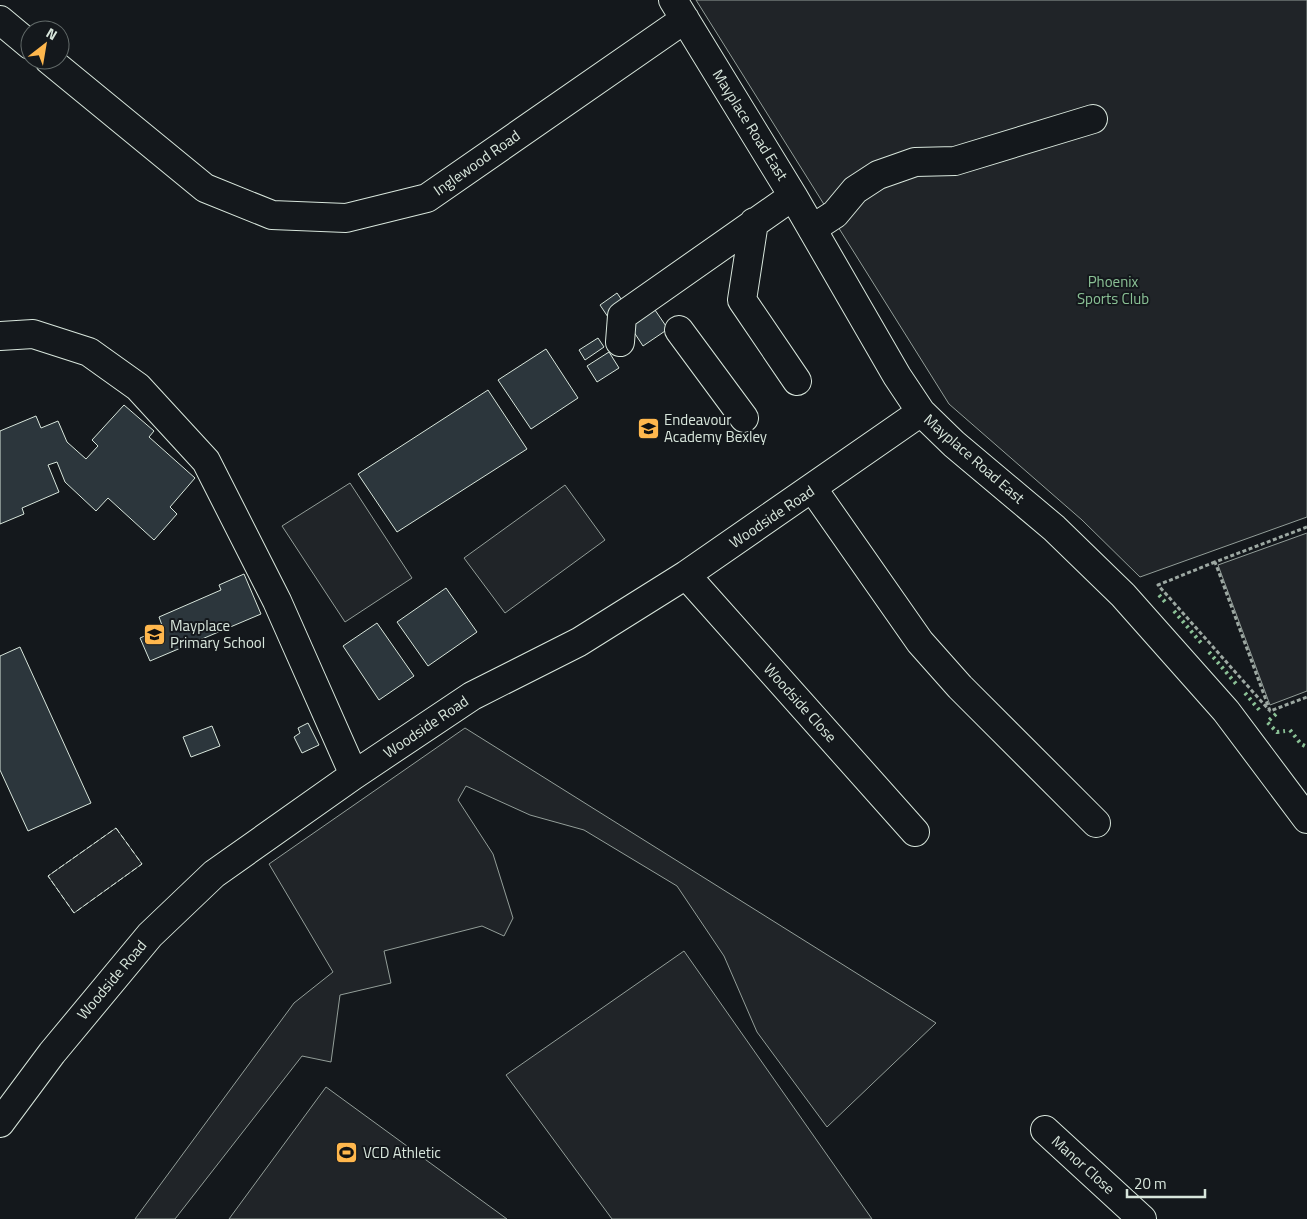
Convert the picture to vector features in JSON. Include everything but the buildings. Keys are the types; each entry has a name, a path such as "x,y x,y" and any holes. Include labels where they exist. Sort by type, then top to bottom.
{"street":[{"name":"Inglewood Road","path":"61,70 205,188 272,215 346,218 427,198 679,10"},
{"name":"Mayplace Road East","path":"679,10 793,196 897,376 921,412 954,444 1054,528 1122,595 1226,711 1307,819"},
{"path":"0,20 20,37"},
{"path":"812,229 836,214 855,190 878,175 915,162 955,161 1093,119"},
{"path":"620,342 622,316 793,196"},
{"path":"754,222 742,300 797,381"},
{"path":"679,330 744,418"},
{"path":"0,336 33,334 89,352 138,387 206,461 277,601 354,775"},
{"name":"Woodside Road","path":"0,1123 52,1053 150,935 214,874 354,775 472,696 579,642 686,575 921,412"},
{"path":"812,489 920,642 960,687 1096,823"},
{"name":"Woodside Close","path":"686,575 914,832"},
{"name":"Manor Close","path":"1045,1130 1142,1219"}],"path":[{"path":"1270,711 1158,585 1307,527"},
{"path":"1215,562 1270,711"},
{"path":"1270,711 1307,697"}],"green space":[{"name":"Phoenix Sports Club","path":"696,0 1307,0 1307,517 1140,577 1082,520 949,404"},
{"path":"350,483 412,578 345,622 282,526"},
{"path":"565,485 605,540 505,613 464,558"},
{"path":"1307,533 1307,691 1270,705 1218,565"},
{"path":"465,728 936,1023 827,1127 757,1032 724,956 677,886 584,830 530,815 466,786 458,800 493,854 513,918 504,936 482,926 384,951 391,983 340,995 331,1062 302,1056 175,1219 135,1219 294,1003 333,972 269,864"},
{"path":"116,828 142,864 74,913 48,876"},
{"path":"684,951 872,1219 612,1219 506,1075"},
{"name":"VCD Athletic","path":"326,1087 507,1219 229,1219"}],"hedge":[{"path":"1159,595 1166,603"},
{"path":"1174,611 1202,644"},
{"path":"1209,652 1237,685"},
{"path":"1245,693 1261,712"},
{"path":"1276,714 1267,722 1277,732 1285,731"},
{"path":"1290,730 1301,744 1307,747"}],"fence":[{"path":"116,828 142,864 74,913 48,876 116,828"}],"place":[{"name":"Endeavour Academy Bexley","path":"648,429"},
{"name":"Mayplace Primary School","path":"154,635"},
{"name":"VCD Athletic","path":"347,1153"}]}
